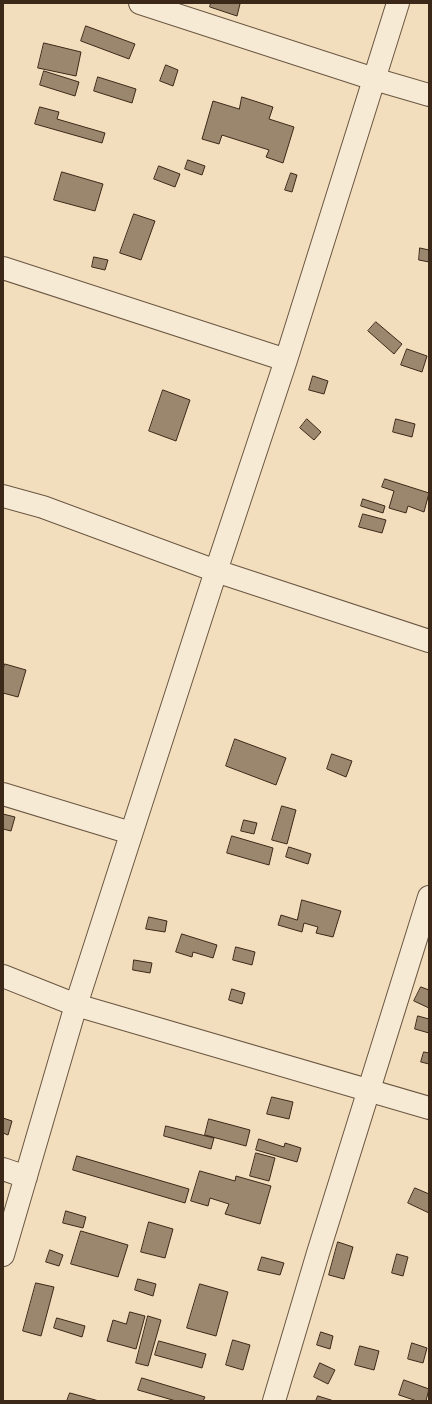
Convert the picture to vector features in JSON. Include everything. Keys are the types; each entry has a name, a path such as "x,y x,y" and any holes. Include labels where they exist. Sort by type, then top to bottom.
{"street":[{"path":"140,3 374,79 429,95"},
{"path":"3,1255 76,1005 216,571 286,360 398,3"},
{"path":"3,268 286,360"},
{"path":"3,496 43,507 216,571 429,641"},
{"path":"3,794 132,833"},
{"path":"274,1401 429,897"},
{"path":"3,976 76,1005 429,1108"},
{"path":"3,1169 26,1177"}],"building":[{"path":"211,3 240,4 237,16 210,7"},
{"path":"86,26 135,44 129,59 81,41"},
{"path":"44,43 81,52 76,76 38,68"},
{"path":"166,65 178,70 173,86 160,81"},
{"path":"44,71 79,82 75,96 40,85"},
{"path":"98,77 136,89 132,103 94,91"},
{"path":"242,97 273,107 269,119 294,127 283,163 266,157 269,150 222,135 219,144 202,139 213,101 239,109"},
{"path":"40,107 59,112 57,119 105,133 102,143 35,124"},
{"path":"188,160 205,166 202,175 185,169"},
{"path":"159,166 180,174 175,187 154,179"},
{"path":"62,172 103,184 95,211 54,200"},
{"path":"291,173 297,175 292,192 285,190"},
{"path":"134,214 155,221 141,260 120,253"},
{"path":"420,248 429,250 429,262 419,260"},
{"path":"94,257 108,260 105,270 92,267"},
{"path":"376,322 402,344 394,354 368,331"},
{"path":"407,349 427,356 422,372 401,365"},
{"path":"313,376 328,381 324,394 309,390"},
{"path":"163,390 190,400 176,441 149,431"},
{"path":"307,419 321,432 314,440 300,428"},
{"path":"396,419 415,424 412,437 393,432"},
{"path":"385,479 429,493 424,512 408,506 406,513 389,508 394,491 382,487"},
{"path":"363,499 385,506 383,513 361,506"},
{"path":"363,514 386,520 382,533 359,527"},
{"path":"5,664 26,670 18,697 3,693 3,670"},
{"path":"235,739 286,758 276,785 226,766"},
{"path":"332,754 352,761 346,777 327,769"},
{"path":"282,806 296,810 287,844 272,840"},
{"path":"3,814 15,817 11,831 3,829"},
{"path":"244,820 257,823 254,834 241,831"},
{"path":"232,836 273,848 269,865 227,853"},
{"path":"289,847 311,854 308,864 286,857"},
{"path":"302,900 341,911 333,937 316,933 318,927 304,923 302,932 278,925 281,915 297,920"},
{"path":"149,917 167,921 165,932 146,929"},
{"path":"182,934 217,945 213,958 193,952 192,957 176,952"},
{"path":"236,947 255,952 252,965 233,960"},
{"path":"134,960 152,963 150,973 133,970"},
{"path":"421,987 429,990 429,1008 414,1001"},
{"path":"232,989 245,993 242,1004 229,1000"},
{"path":"418,1016 429,1019 429,1033 415,1029"},
{"path":"424,1052 429,1053 429,1064 421,1062"},
{"path":"272,1097 293,1102 289,1119 267,1114"},
{"path":"3,1118 12,1121 8,1135 3,1133"},
{"path":"209,1119 250,1130 246,1146 205,1135"},
{"path":"166,1126 214,1138 211,1149 164,1136"},
{"path":"259,1139 284,1147 285,1143 301,1148 297,1162 256,1150"},
{"path":"256,1153 275,1158 269,1181 250,1176"},
{"path":"77,1156 189,1189 185,1203 73,1170"},
{"path":"200,1171 235,1181 236,1176 271,1186 260,1224 225,1214 229,1204 210,1198 208,1206 191,1201"},
{"path":"415,1188 429,1194 429,1213 408,1203"},
{"path":"66,1211 86,1217 83,1228 63,1223"},
{"path":"149,1222 173,1229 165,1258 141,1252"},
{"path":"81,1231 128,1245 118,1277 71,1264"},
{"path":"338,1242 353,1247 344,1279 329,1275"},
{"path":"50,1250 63,1255 59,1266 46,1262"},
{"path":"397,1254 408,1257 403,1276 392,1273"},
{"path":"262,1257 284,1263 280,1275 258,1270"},
{"path":"138,1279 156,1284 153,1296 135,1290"},
{"path":"36,1283 54,1287 41,1336 23,1331"},
{"path":"200,1284 228,1292 216,1336 187,1328"},
{"path":"130,1312 145,1316 136,1349 107,1341 113,1320 126,1324"},
{"path":"148,1316 161,1320 148,1366 136,1363"},
{"path":"57,1318 85,1326 82,1337 54,1328"},
{"path":"321,1332 333,1336 330,1349 317,1345"},
{"path":"233,1340 250,1345 243,1370 226,1365"},
{"path":"159,1341 206,1354 202,1368 155,1355"},
{"path":"412,1343 427,1348 423,1363 408,1359"},
{"path":"360,1346 379,1351 374,1370 355,1365"},
{"path":"320,1363 335,1370 328,1384 314,1377"},
{"path":"142,1378 205,1397 203,1401 176,1401 138,1390"},
{"path":"404,1380 429,1389 426,1401 417,1401 399,1395"},
{"path":"70,1393 99,1401 67,1401"},
{"path":"318,1396 334,1401 316,1401"}]}
